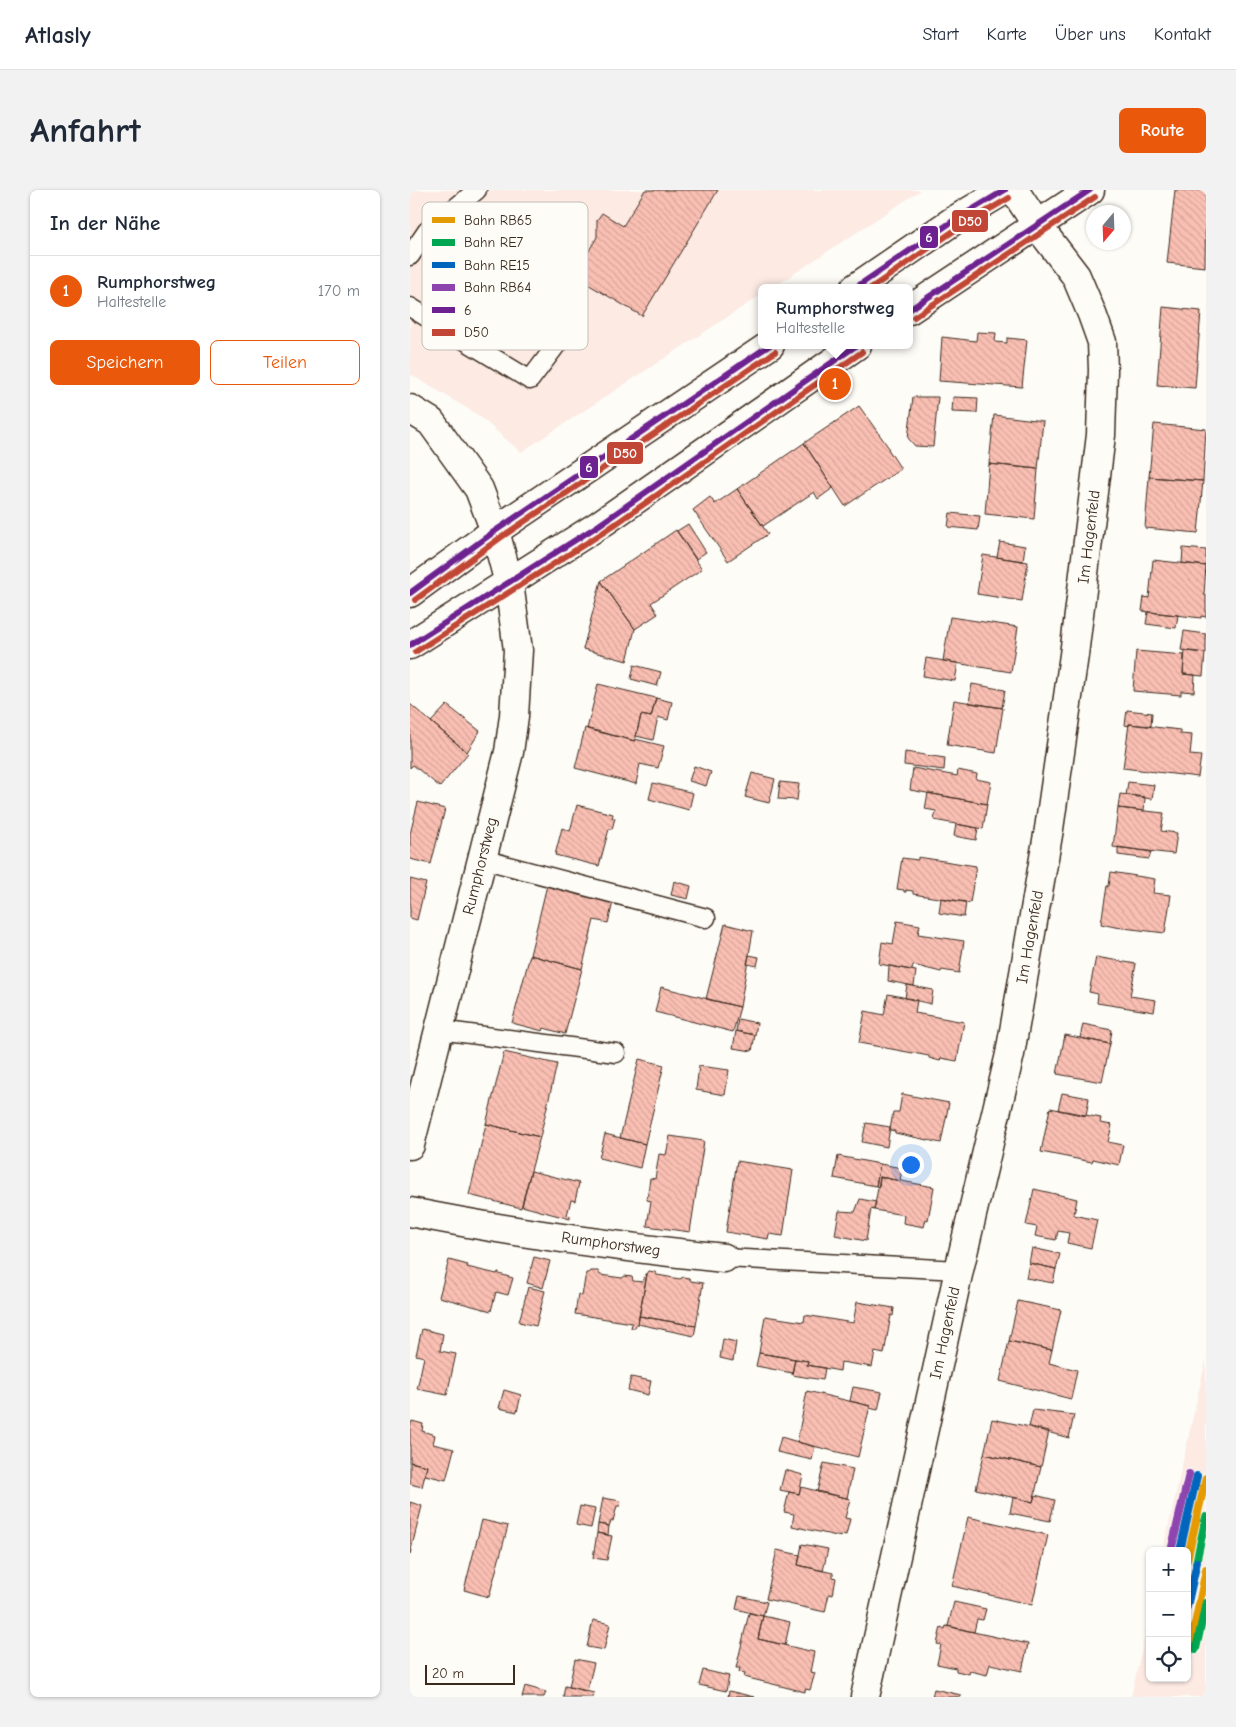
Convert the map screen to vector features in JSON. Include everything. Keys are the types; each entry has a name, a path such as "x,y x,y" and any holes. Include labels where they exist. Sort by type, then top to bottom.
{"street":[{"path":"861,284 953,221 1005,190"},
{"name":"Im Hagenfeld","path":"865,1697 959,1270 1010,1054 1047,839 1074,655 1101,435 1104,370 1102,342 1076,276 1037,225 1014,190"},
{"path":"913,307 1090,190"},
{"path":"410,593 495,531 764,349"},
{"path":"410,646 600,526 851,349"},
{"name":"Rumphorstweg","path":"410,409 431,422 479,489 495,531 509,583 518,650 514,716 509,752 410,1145"},
{"name":"Rumphorstweg","path":"410,1212 477,1225 724,1258"}],"lane":[{"path":"462,202 477,190"},
{"path":"410,256 422,238"},
{"path":"410,307 422,314"},
{"path":"481,350 530,380 552,350"},
{"path":"482,859 706,918"},
{"path":"439,1030 616,1053"},
{"path":"724,1258 959,1270"}],"shaded area":[{"path":"410,190 921,190 778,284 758,284 758,297 521,452 478,415 410,374"},
{"path":"1206,1359 1206,1697 1131,1697 1146,1631 1146,1682 1191,1682 1191,1547 1164,1547"}],"building":[{"path":"645,190 718,190 642,316 588,284 588,252 597,237 597,220 602,213 623,226"},
{"path":"1175,190 1206,190 1205,267 1167,263"},
{"path":"1163,307 1201,311 1195,388 1157,385"},
{"path":"977,332 996,333 995,342 1007,343 1007,338 1027,340 1022,387 939,381 942,337 976,341"},
{"path":"913,397 938,397 933,447 915,446 908,438"},
{"path":"953,397 978,398 977,413 952,412"},
{"path":"859,406 889,448 901,469 845,506 804,443"},
{"path":"994,415 1043,421 1038,469 989,464"},
{"path":"1154,424 1206,429 1203,481 1149,477"},
{"path":"804,443 833,488 818,499 814,492 763,526 737,489"},
{"path":"989,464 1038,469 1034,519 985,514"},
{"path":"1149,477 1203,481 1198,533 1145,528"},
{"path":"737,489 768,534 728,561 693,510 710,497 715,504"},
{"path":"950,513 980,516 978,530 948,527"},
{"path":"688,524 706,552 696,559 677,531"},
{"path":"676,530 702,569 651,603 658,614 635,629 601,581"},
{"path":"1000,542 1025,546 1023,561 997,557"},
{"path":"1183,548 1206,550 1206,566 1182,563"},
{"path":"983,555 1028,562 1022,601 977,594"},
{"path":"1153,560 1206,566 1204,595 1206,595 1206,617 1142,611 1144,597 1149,598"},
{"path":"601,581 635,629 627,661 583,649"},
{"path":"1148,612 1178,615 1176,628 1146,624"},
{"path":"950,617 1018,627 1011,672 943,661"},
{"path":"1184,631 1206,634 1206,653 1181,650"},
{"path":"1136,651 1184,655 1183,674 1195,675 1194,692 1181,691 1181,695 1133,691"},
{"path":"1185,651 1205,653 1203,676 1183,674"},
{"path":"926,658 958,663 955,681 923,676"},
{"path":"634,665 661,672 657,686 631,679"},
{"path":"598,684 656,698 651,717 641,715 635,741 587,729"},
{"path":"972,684 1005,690 1002,708 969,703"},
{"path":"656,698 672,702 668,720 658,717 653,740 636,736 641,715 651,717"},
{"path":"954,700 1003,708 996,753 947,745"},
{"path":"410,704 468,753 440,787 413,765 410,768"},
{"path":"447,705 480,731 467,752 431,722"},
{"path":"1127,710 1152,713 1151,726 1125,725"},
{"path":"1129,724 1180,730 1180,734 1192,735 1190,755 1201,756 1198,777 1123,768"},
{"path":"585,728 635,741 635,739 664,746 658,768 640,764 636,784 575,768"},
{"path":"905,752 945,758 944,770 904,765"},
{"path":"694,766 711,772 706,786 689,781"},
{"path":"913,768 957,776 958,770 977,774 976,779 991,782 987,804 910,790"},
{"path":"752,773 775,779 769,803 745,797"},
{"path":"780,782 799,784 797,800 778,799"},
{"path":"1128,782 1154,785 1152,799 1126,795"},
{"path":"653,783 693,793 689,810 649,799"},
{"path":"928,793 987,804 983,829 934,820 936,811 925,809"},
{"path":"1120,794 1145,797 1144,811 1118,808"},
{"path":"418,802 445,809 431,864 410,859 410,834"},
{"path":"577,805 613,814 612,818 615,818 612,829 609,829 599,866 555,855 562,828 570,831"},
{"path":"1118,808 1164,813 1161,831 1177,833 1174,854 1113,847"},
{"path":"956,824 978,828 976,840 954,836"},
{"path":"1118,847 1151,852 1149,859 1118,855"},
{"path":"918,857 976,866 970,903 913,894 913,891 906,890 904,892 904,890 897,889 902,858 918,860"},
{"path":"1111,872 1155,879 1153,893 1171,895 1165,933 1101,924"},
{"path":"410,879 426,883 417,920 410,918"},
{"path":"674,881 691,886 688,899 671,895"},
{"path":"547,885 613,902 608,923 594,920 582,969 530,955"},
{"path":"941,898 966,902 964,917 939,913"},
{"path":"897,921 920,925 918,934 964,941 959,973 942,970 941,972 913,965 912,970 879,964 882,942 893,944"},
{"path":"725,924 753,931 740,1007 706,999"},
{"path":"530,955 582,969 565,1034 544,1028 543,1031 512,1023"},
{"path":"749,955 759,957 757,966 747,964"},
{"path":"1096,957 1136,964 1130,996 1156,1000 1154,1012 1097,1003 1098,994 1089,992"},
{"path":"889,966 916,971 914,986 888,981"},
{"path":"907,985 933,990 931,1004 905,998"},
{"path":"661,987 740,1007 733,1032 655,1012"},
{"path":"888,994 917,1000 915,1013 964,1022 957,1061 941,1058 940,1061 929,1058 929,1056 859,1043 865,1011 884,1015"},
{"path":"738,1019 757,1023 755,1035 736,1031"},
{"path":"1083,1024 1112,1030 1110,1044 1080,1038"},
{"path":"736,1031 755,1035 752,1051 733,1048"},
{"path":"1065,1035 1110,1044 1102,1082 1057,1074"},
{"path":"504,1052 557,1064 540,1137 486,1124"},
{"path":"639,1059 664,1065 645,1144 620,1138"},
{"path":"699,1066 729,1070 725,1095 696,1090"},
{"path":"1062,1093 1089,1098 1086,1116 1058,1110"},
{"path":"902,1094 949,1103 941,1143 895,1133 895,1131 890,1130 893,1112 899,1112"},
{"path":"1050,1108 1101,1118 1100,1123 1112,1125 1108,1142 1123,1145 1119,1165 1093,1159 1092,1162 1041,1152"},
{"path":"866,1123 890,1127 887,1147 862,1142"},
{"path":"486,1124 540,1137 521,1208 469,1195"},
{"path":"605,1134 645,1144 640,1168 599,1158"},
{"path":"670,1136 704,1141 690,1232 647,1226 651,1201 647,1200 650,1178 655,1179 659,1154 666,1155"},
{"path":"838,1156 880,1164 876,1186 834,1178"},
{"path":"737,1161 793,1170 783,1236 769,1234 768,1239 726,1232"},
{"path":"880,1164 902,1168 900,1181 880,1177 879,1187 876,1186"},
{"path":"531,1171 579,1183 575,1201 571,1200 567,1215 570,1216 570,1219 522,1206"},
{"path":"880,1177 934,1187 928,1220 926,1219 924,1227 903,1223 904,1215 874,1210"},
{"path":"1034,1189 1077,1199 1074,1215 1097,1220 1091,1248 1067,1243 1069,1233 1058,1231 1056,1240 1035,1236 1037,1227 1026,1225"},
{"path":"860,1199 876,1202 874,1210 871,1209 866,1241 835,1235 839,1211 855,1212"},
{"path":"1032,1248 1060,1254 1056,1269 1029,1263"},
{"path":"534,1257 550,1261 543,1288 527,1283"},
{"path":"449,1260 468,1265 467,1267 497,1274 499,1272 499,1274 513,1278 508,1295 496,1292 491,1311 439,1297"},
{"path":"1029,1263 1056,1269 1053,1283 1026,1278"},
{"path":"598,1271 600,1275 622,1278 625,1276 632,1277 633,1281 643,1282 645,1274 647,1274 638,1324 636,1324 635,1328 631,1328 632,1323 575,1314 578,1294 582,1296 586,1273"},
{"path":"649,1271 655,1272 657,1275 680,1279 683,1277 689,1278 691,1281 703,1283 696,1326 639,1316"},
{"path":"528,1287 545,1291 536,1326 519,1322"},
{"path":"1018,1301 1061,1310 1052,1350 1009,1341"},
{"path":"857,1302 894,1308 884,1354 875,1352 872,1367 841,1362 840,1371 807,1365 808,1361 759,1353 765,1316 804,1322 805,1315 853,1323"},
{"path":"639,1316 696,1326 694,1336 638,1324"},
{"path":"422,1329 443,1334 440,1351 456,1354 447,1395 417,1389 424,1357 416,1355"},
{"path":"723,1339 736,1342 733,1361 720,1358"},
{"path":"1009,1341 1052,1350 1049,1363 1077,1370 1071,1399 1000,1381"},
{"path":"759,1353 795,1359 792,1373 756,1366"},
{"path":"795,1359 808,1361 807,1365 825,1368 823,1380 792,1375"},
{"path":"631,1377 651,1381 648,1395 628,1390"},
{"path":"853,1387 882,1392 878,1410 850,1401"},
{"path":"504,1390 521,1395 517,1412 499,1408"},
{"path":"807,1391 870,1406 858,1457 797,1442"},
{"path":"1033,1410 1074,1415 1069,1438 1029,1427"},
{"path":"992,1419 1049,1431 1041,1467 984,1454"},
{"path":"412,1421 423,1424 422,1431 435,1435 433,1444 454,1449 446,1480 425,1475 427,1466 410,1462 410,1427"},
{"path":"781,1437 815,1447 812,1460 777,1452"},
{"path":"984,1454 1041,1467 1033,1502 976,1489"},
{"path":"410,1462 427,1466 422,1487 410,1484"},
{"path":"824,1463 853,1469 847,1498 817,1492"},
{"path":"785,1470 803,1475 799,1494 780,1490"},
{"path":"801,1487 850,1499 845,1518 850,1519 846,1535 841,1534 841,1537 792,1526 794,1514 784,1512 789,1492 799,1494"},
{"path":"1035,1495 1055,1500 1050,1521 1010,1513 1013,1497 1033,1502"},
{"path":"603,1498 621,1501 609,1526 598,1524"},
{"path":"410,1502 422,1506 410,1554"},
{"path":"580,1506 595,1509 591,1528 576,1525"},
{"path":"968,1517 1048,1535 1032,1605 952,1586"},
{"path":"482,1520 508,1526 489,1597 464,1590"},
{"path":"598,1524 609,1526 608,1535 597,1533"},
{"path":"597,1533 612,1536 607,1560 593,1558"},
{"path":"802,1544 828,1549 823,1571 798,1565"},
{"path":"777,1550 800,1555 798,1565 833,1573 833,1577 836,1578 833,1595 829,1594 825,1612 766,1599"},
{"path":"739,1596 767,1602 763,1616 736,1609"},
{"path":"954,1602 986,1609 983,1620 977,1619 974,1632 948,1626"},
{"path":"749,1613 763,1616 758,1639 814,1652 810,1672 815,1673 810,1690 805,1689 805,1692 744,1677 745,1673 739,1672 740,1668 736,1668"},
{"path":"763,1616 790,1622 785,1645 758,1639"},
{"path":"593,1620 610,1624 604,1650 587,1647"},
{"path":"946,1626 1028,1644 1022,1671 990,1664 987,1675 970,1671 969,1674 956,1671 956,1668 937,1664 941,1645 937,1644 941,1627 945,1629"},
{"path":"575,1659 594,1663 587,1691 569,1687"},
{"path":"703,1670 729,1676 726,1691 699,1685"},
{"path":"525,1686 546,1692 544,1697 522,1697"},
{"path":"565,1686 594,1693 593,1697 563,1697"},
{"path":"934,1689 961,1695 961,1697 932,1697"},
{"path":"729,1691 754,1697 728,1697"}],"rail line":[{"name":"RB64","path":"1172,1547 1189,1474"},
{"name":"RE15","path":"1181,1547 1197,1476"},
{"name":"RB65","path":"1190,1547 1206,1478"},
{"name":"RE7","path":"1196,1563 1206,1517"},
{"name":"RE15","path":"1190,1592 1197,1562"},
{"name":"RB65","path":"1191,1644 1206,1569"},
{"name":"RE7","path":"1196,1649 1206,1603"}],"transit line":[{"name":"6","path":"861,284 953,221 1005,190"},
{"name":"6","path":"913,307 1090,190"},
{"name":"D50","path":"914,317 1095,197"},
{"name":"D50","path":"877,284 958,228 1009,198"},
{"name":"6","path":"410,593 495,531 764,349"},
{"name":"6","path":"410,645 599,525 851,349"},
{"name":"D50","path":"415,600 500,538 775,352"},
{"name":"D50","path":"415,652 604,532 862,352"}],"place":[{"name":"Rumphorstweg","path":"835,384"}]}
